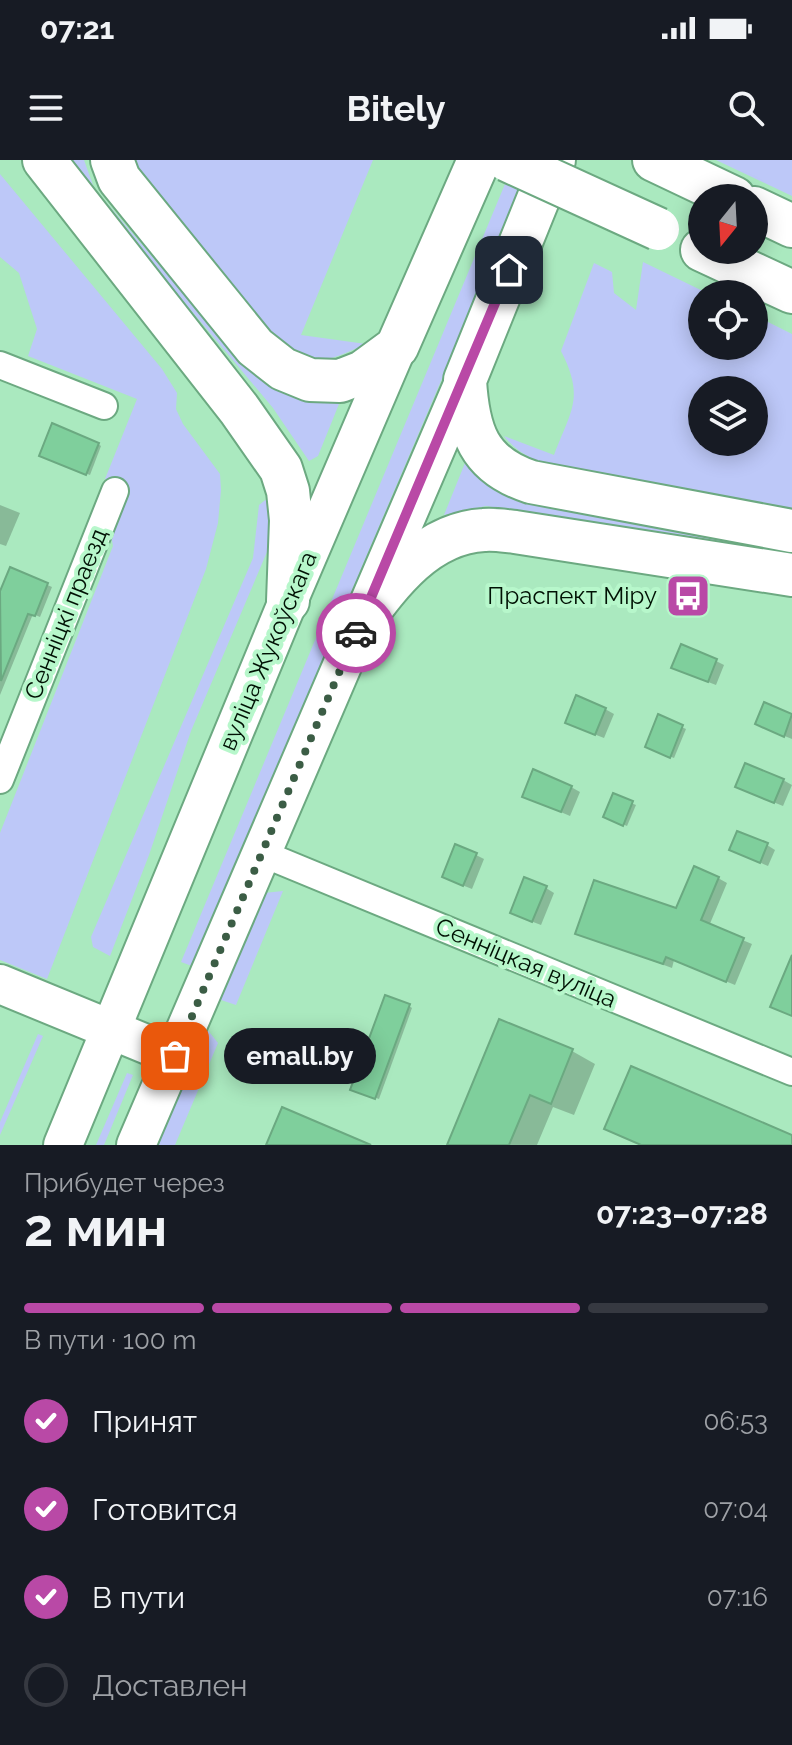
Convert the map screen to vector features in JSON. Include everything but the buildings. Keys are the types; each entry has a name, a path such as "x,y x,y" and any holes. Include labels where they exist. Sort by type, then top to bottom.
{"main road":[{"path":"44,160 239,409 281,469 288,491 291,520 288,601"},
{"path":"112,160 119,179 255,347 283,369 310,380 340,381 363,372 397,347"},
{"name":"вуліца Жукоўскага","path":"63,1145 288,601 479,160"},
{"path":"507,160 688,243"},
{"path":"136,1145 465,380 554,160"},
{"path":"668,166 705,184"},
{"path":"768,215 792,226"},
{"path":"732,264 792,292"},
{"path":"465,380 467,416 472,434 510,475 531,482 792,531"},
{"path":"359,625 389,584 412,561 442,542 483,530 515,532 792,575"},
{"path":"0,984 175,1056"}],"street":[{"path":"0,365 104,406"},
{"name":"Сенніцкі праезд","path":"0,780 115,491"},
{"name":"Сенніцкая вуліца","path":"261,853 792,1072"}],"shaded area":[{"path":"65,160 84,160 94,188 245,366 279,387 341,399 318,456 309,461 273,408"},
{"path":"126,160 373,160 301,335 366,344 339,356 320,360 301,355 275,340"},
{"path":"515,160 535,160 192,966 181,962"},
{"path":"716,160 792,160 792,196"},
{"path":"0,174 162,369 177,393 176,409 183,424 220,474 221,490 218,523 206,569 47,979 0,960 0,833 113,546 109,525 125,490 105,479 137,399 28,356 37,329 19,273 0,257"},
{"path":"643,262 688,284 688,360 768,360 768,322 792,334 792,510 562,471 523,453 504,436 554,455 570,415 574,393 561,351 594,263 612,272 614,293 636,310"},
{"path":"465,463 503,492 792,543 792,555 486,506 444,515"},
{"path":"278,490 281,519 191,731 149,855 110,956 93,947 91,937 253,558 259,505"},
{"path":"283,891 236,1005 215,998 264,893"},
{"path":"202,1023 218,1043 175,1145 151,1145"},
{"path":"38,1034 43,1036 0,1135 0,1122"},
{"path":"127,1073 133,1075 104,1145 96,1145"}],"way so far":[{"path":"175,1056 356,633"}],"place":[{"name":"Праспект Міру","path":"688,596"},
{"name":"emall.by","path":"175,1056"}],"route":[{"path":"356,633 509,270"}]}
